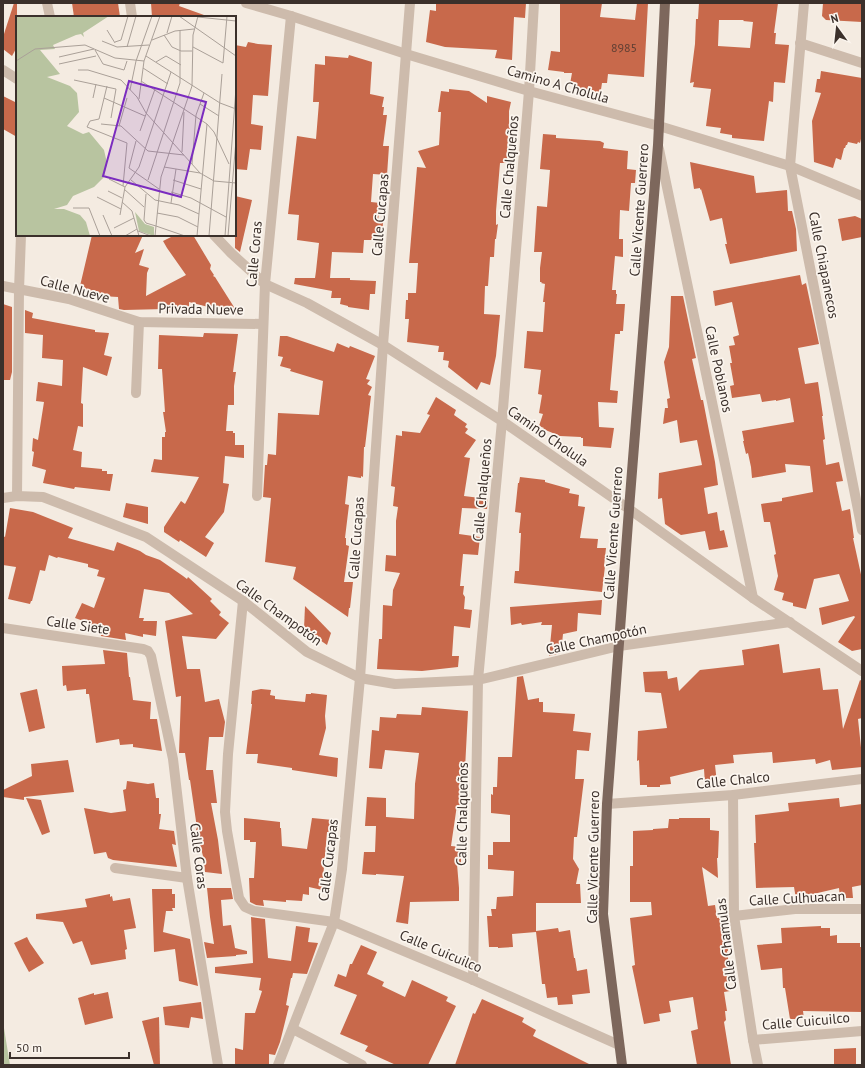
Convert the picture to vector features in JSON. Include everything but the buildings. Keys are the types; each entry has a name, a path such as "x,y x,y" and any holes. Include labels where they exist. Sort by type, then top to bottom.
{"main road":[{"name":"Calle Vicente Guerrero","path":"622,1065 603,914 606,804 658,145 665,3"}],"street":[{"path":"47,3 50,16"},
{"path":"130,3 132,16"},
{"name":"Camino A Cholula","path":"246,3 529,91 659,126 790,166 862,196"},
{"name":"Calle Cucapas","path":"278,1065 334,922 342,869 360,678 410,3"},
{"name":"Calle Chalqueños","path":"473,980 478,680 502,421 529,91 534,3"},
{"name":"Calle Chiapanecos","path":"804,3 790,166 862,530"},
{"name":"Calle Coras","path":"257,496 265,284 291,16"},
{"path":"800,43 862,63"},
{"path":"3,70 16,78"},
{"name":"Calle Poblanos","path":"658,145 753,598"},
{"path":"17,496 21,236"},
{"name":"Camino Cholula","path":"215,236 265,284 307,303 384,345 502,421 629,509 753,598 862,671"},
{"name":"Calle Nueve","path":"3,286 69,299 139,322"},
{"path":"136,393 139,322"},
{"name":"Privada Nueve","path":"139,322 263,324"},
{"name":"Calle Champotón","path":"3,498 17,496 43,498 146,537 243,602 307,652 360,678 395,684 478,680 619,646 790,622"},
{"name":"Calle Cuicuilco","path":"243,602 228,754 225,812 239,898 244,907 254,911 334,922 473,980 619,1045"},
{"name":"Calle Siete","path":"3,628 148,651"},
{"name":"Calle Coras","path":"148,651 151,656 173,759 187,878 218,1065"},
{"name":"Calle Chalco","path":"606,804 733,795 862,779"},
{"name":"Calle Chamulas","path":"733,795 734,916 758,1065"},
{"path":"115,868 187,878"},
{"name":"Calle Culhuacan","path":"734,916 795,909 862,909"},
{"path":"293,1029 362,1065"},
{"name":"Calle Cuicuilco","path":"753,1040 862,1031"}],"green space":[{"path":"3,1022 10,1065 3,1065"}]}
